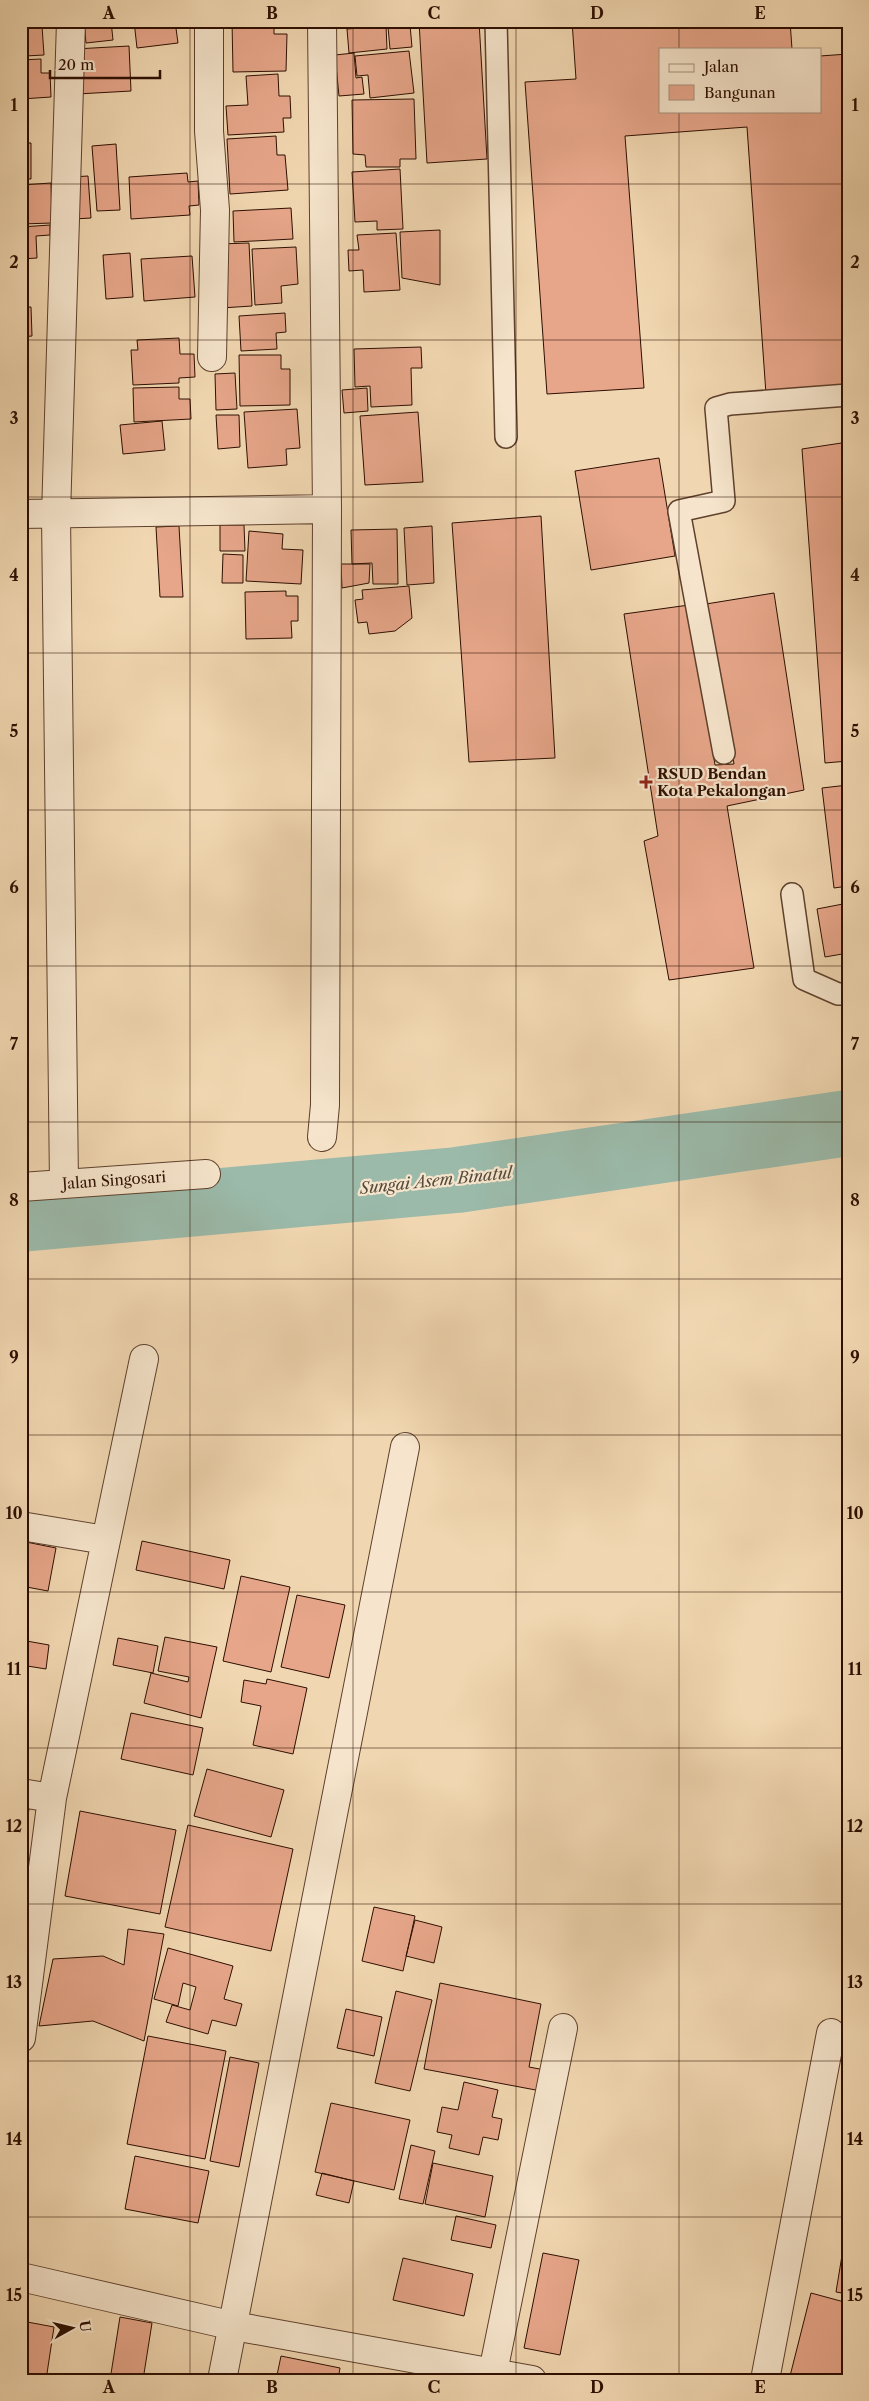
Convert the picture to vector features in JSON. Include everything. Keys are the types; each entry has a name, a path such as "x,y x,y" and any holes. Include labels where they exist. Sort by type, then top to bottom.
{"street":[{"path":"64,1184 56,515 71,21"},
{"path":"209,21 209,131 215,210 212,356"},
{"path":"322,21 327,508 325,1105 322,1137"},
{"path":"21,514 56,515 327,508"},
{"name":"Jalan Singosari","path":"21,1187 206,1174"},
{"path":"21,2038 52,1798 144,1359"},
{"path":"222,2380 405,1447"},
{"path":"21,1526 105,1540"},
{"path":"21,1793 52,1798"},
{"path":"493,2372 563,2028"},
{"path":"765,2380 831,2033"},
{"path":"21,2277 234,2326 532,2380"}],"lane":[{"path":"496,21 506,438"},
{"path":"724,753 679,511 724,501 716,408 730,404 848,395"},
{"path":"792,894 804,979 838,994 848,994"}],"building":[{"path":"84,21 111,21 113,40 86,43"},
{"path":"134,21 175,21 178,43 137,48"},
{"path":"232,21 274,21 274,34 287,34 286,71 233,72"},
{"path":"335,21 378,21 336,25"},
{"path":"419,21 479,21 487,159 427,163"},
{"path":"572,21 790,21 792,48 659,48 659,112 822,112 822,56 848,54 848,388 766,394 747,127 625,136 644,388 547,394 525,82 576,79"},
{"path":"410,25 412,47 390,49 388,27"},
{"path":"42,26 44,55 25,56 23,28"},
{"path":"386,26 387,49 349,53 347,29"},
{"path":"129,46 131,91 77,94 75,49"},
{"path":"409,51 414,93 370,98 368,75 357,76 355,56"},
{"path":"354,53 356,78 362,77 364,94 339,96 335,55"},
{"path":"41,59 41,73 50,73 51,97 21,99 21,60"},
{"path":"278,74 279,96 290,96 291,118 283,118 284,132 228,135 226,106 248,105 246,76"},
{"path":"414,99 416,159 400,159 400,167 366,167 365,155 353,154 352,100"},
{"path":"276,136 277,155 285,155 288,190 230,194 227,139"},
{"path":"21,143 31,143 31,179 21,179"},
{"path":"116,144 120,210 97,211 92,146"},
{"path":"400,169 403,229 377,230 377,221 355,222 352,172"},
{"path":"187,173 188,182 198,181 199,205 189,206 190,215 131,219 129,177"},
{"path":"88,176 91,218 74,219 72,177"},
{"path":"51,183 52,223 21,224 21,185"},
{"path":"291,208 293,239 234,242 233,211"},
{"path":"50,225 50,235 36,236 37,258 21,259 21,227"},
{"path":"440,230 440,285 402,278 400,232"},
{"path":"396,233 400,290 364,292 363,270 349,271 348,250 359,250 357,235"},
{"path":"249,243 252,306 221,308 218,244"},
{"path":"296,247 298,284 281,286 282,303 255,305 252,249"},
{"path":"130,253 133,297 106,299 103,255"},
{"path":"192,256 195,297 144,301 141,259"},
{"path":"21,307 31,307 32,336 21,337"},
{"path":"285,313 286,332 276,333 277,349 241,351 239,316"},
{"path":"179,338 180,354 194,354 195,377 179,378 179,383 133,385 131,350 138,350 137,340"},
{"path":"421,347 422,368 411,368 412,405 371,407 370,386 355,387 354,349"},
{"path":"239,355 281,355 281,369 290,369 290,405 240,406"},
{"path":"235,373 237,409 216,410 215,374"},
{"path":"179,387 179,399 190,399 191,419 134,422 133,388"},
{"path":"367,388 368,411 344,413 342,390"},
{"path":"297,409 300,448 286,449 287,465 248,468 244,412"},
{"path":"418,412 423,482 365,485 360,416"},
{"path":"216,415 239,415 240,447 218,449"},
{"path":"162,421 165,450 123,454 120,425"},
{"path":"848,442 848,761 825,763 802,449"},
{"path":"659,458 675,556 591,570 575,471"},
{"path":"541,516 555,758 469,762 452,523"},
{"path":"220,525 244,525 245,551 220,551"},
{"path":"179,526 183,597 160,597 156,527"},
{"path":"432,526 434,583 407,585 404,528"},
{"path":"397,529 398,584 373,584 372,563 352,564 351,530"},
{"path":"249,531 283,534 282,549 303,550 301,584 246,581"},
{"path":"223,554 243,555 243,583 222,583"},
{"path":"341,564 370,564 369,583 342,588"},
{"path":"409,586 412,618 395,631 369,634 367,622 358,623 355,600 363,599 362,590"},
{"path":"286,591 286,596 298,596 298,621 291,621 292,638 246,639 245,592"},
{"path":"774,593 804,790 727,806 754,968 669,980 644,841 658,836 624,614 689,605 715,765 734,764 706,604"},
{"path":"848,785 848,886 834,888 822,788"},
{"path":"848,903 848,953 825,957 817,909"},
{"path":"21,1541 56,1548 48,1591 21,1586"},
{"path":"142,1541 230,1560 224,1589 136,1570"},
{"path":"241,1576 290,1587 271,1672 223,1661"},
{"path":"297,1595 345,1605 329,1678 281,1667"},
{"path":"165,1637 217,1647 201,1718 144,1703 151,1673 188,1682 189,1677 158,1671"},
{"path":"118,1638 158,1646 153,1673 113,1665"},
{"path":"21,1640 49,1645 46,1669 21,1665"},
{"path":"267,1679 307,1688 293,1754 253,1745 261,1706 241,1702 244,1680 266,1684"},
{"path":"131,1713 203,1728 193,1775 121,1759"},
{"path":"207,1769 284,1790 271,1837 194,1816"},
{"path":"21,1796 31,1797 21,1857"},
{"path":"80,1811 176,1830 160,1914 65,1896"},
{"path":"188,1825 293,1849 271,1951 165,1927"},
{"path":"374,1907 415,1916 403,1971 362,1961"},
{"path":"415,1920 442,1927 434,1963 406,1956"},
{"path":"128,1929 164,1934 144,2041 93,2021 39,2026 53,1959 103,1956 124,1965"},
{"path":"168,1948 233,1966 224,1999 242,2004 236,2026 212,2020 208,2034 166,2022 172,2005 190,2010 196,1987 183,1983 178,2006 154,1999"},
{"path":"440,1983 541,2004 529,2067 545,2070 541,2091 424,2069"},
{"path":"396,1991 432,2000 410,2091 375,2083"},
{"path":"346,2009 382,2017 374,2056 337,2048"},
{"path":"148,2036 226,2051 205,2159 127,2144"},
{"path":"230,2057 259,2063 239,2167 210,2161"},
{"path":"464,2082 498,2090 492,2117 502,2119 498,2140 483,2137 479,2155 449,2148 452,2135 437,2132 442,2107 458,2110"},
{"path":"331,2103 410,2120 394,2190 315,2172"},
{"path":"411,2145 435,2151 423,2204 399,2199"},
{"path":"135,2156 209,2171 198,2223 125,2209"},
{"path":"433,2163 493,2176 485,2217 425,2204"},
{"path":"322,2173 354,2181 349,2203 316,2195"},
{"path":"456,2216 496,2225 491,2248 451,2240"},
{"path":"845,2237 848,2238 848,2294 836,2292"},
{"path":"543,2253 579,2260 560,2355 524,2348"},
{"path":"403,2258 473,2274 464,2316 393,2300"},
{"path":"811,2293 848,2303 848,2380 789,2380"},
{"path":"120,2317 152,2323 143,2380 110,2380"},
{"path":"22,2321 54,2327 46,2380 21,2378"},
{"path":"281,2356 340,2368 338,2380 276,2380"}],"waterway":[{"name":"Sungai Asem Binatul","path":"21,1219 457,1180 848,1123"}],"place":[{"name":"RSUD Bendan Kota Pekalongan","path":"646,782"}]}
